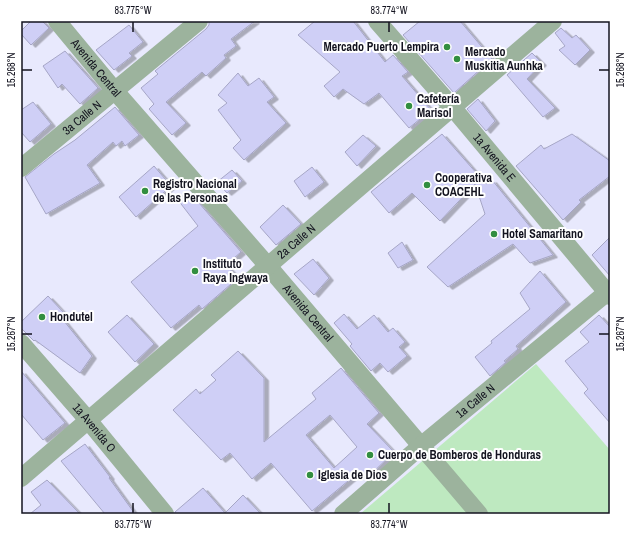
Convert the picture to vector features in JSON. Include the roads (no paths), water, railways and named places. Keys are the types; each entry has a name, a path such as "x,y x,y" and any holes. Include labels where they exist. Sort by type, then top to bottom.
{"street":[{"name":"Avenida Central","path":"57,21 115,91 422,445 479,514"},
{"name":"3a Calle N","path":"21,168 198,21"},
{"name":"1a Avenida E","path":"377,21 453,108 609,293"},
{"name":"2a Calle N","path":"21,478 553,21"},
{"name":"1a Calle N","path":"343,514 422,445 609,293"},
{"name":"1a Avenida O","path":"21,343 88,420 165,514"}],"place":[{"name":"Mercado Puerto Lempira","path":"447,47"},
{"name":"Mercado Muskitia Aunhka","path":"457,59"},
{"name":"Cafetería Marisol","path":"409,106"},
{"name":"Cooperativa COACEHL","path":"427,185"},
{"name":"Registro Nacional de las Personas","path":"145,191"},
{"name":"Hotel Samaritano","path":"494,234"},
{"name":"Instituto Raya Ingwaya","path":"195,271"},
{"name":"Hondutel","path":"42,317"},
{"name":"Cuerpo de Bomberos de Honduras","path":"370,455"},
{"name":"Iglesia de Dios","path":"310,475"}]}
